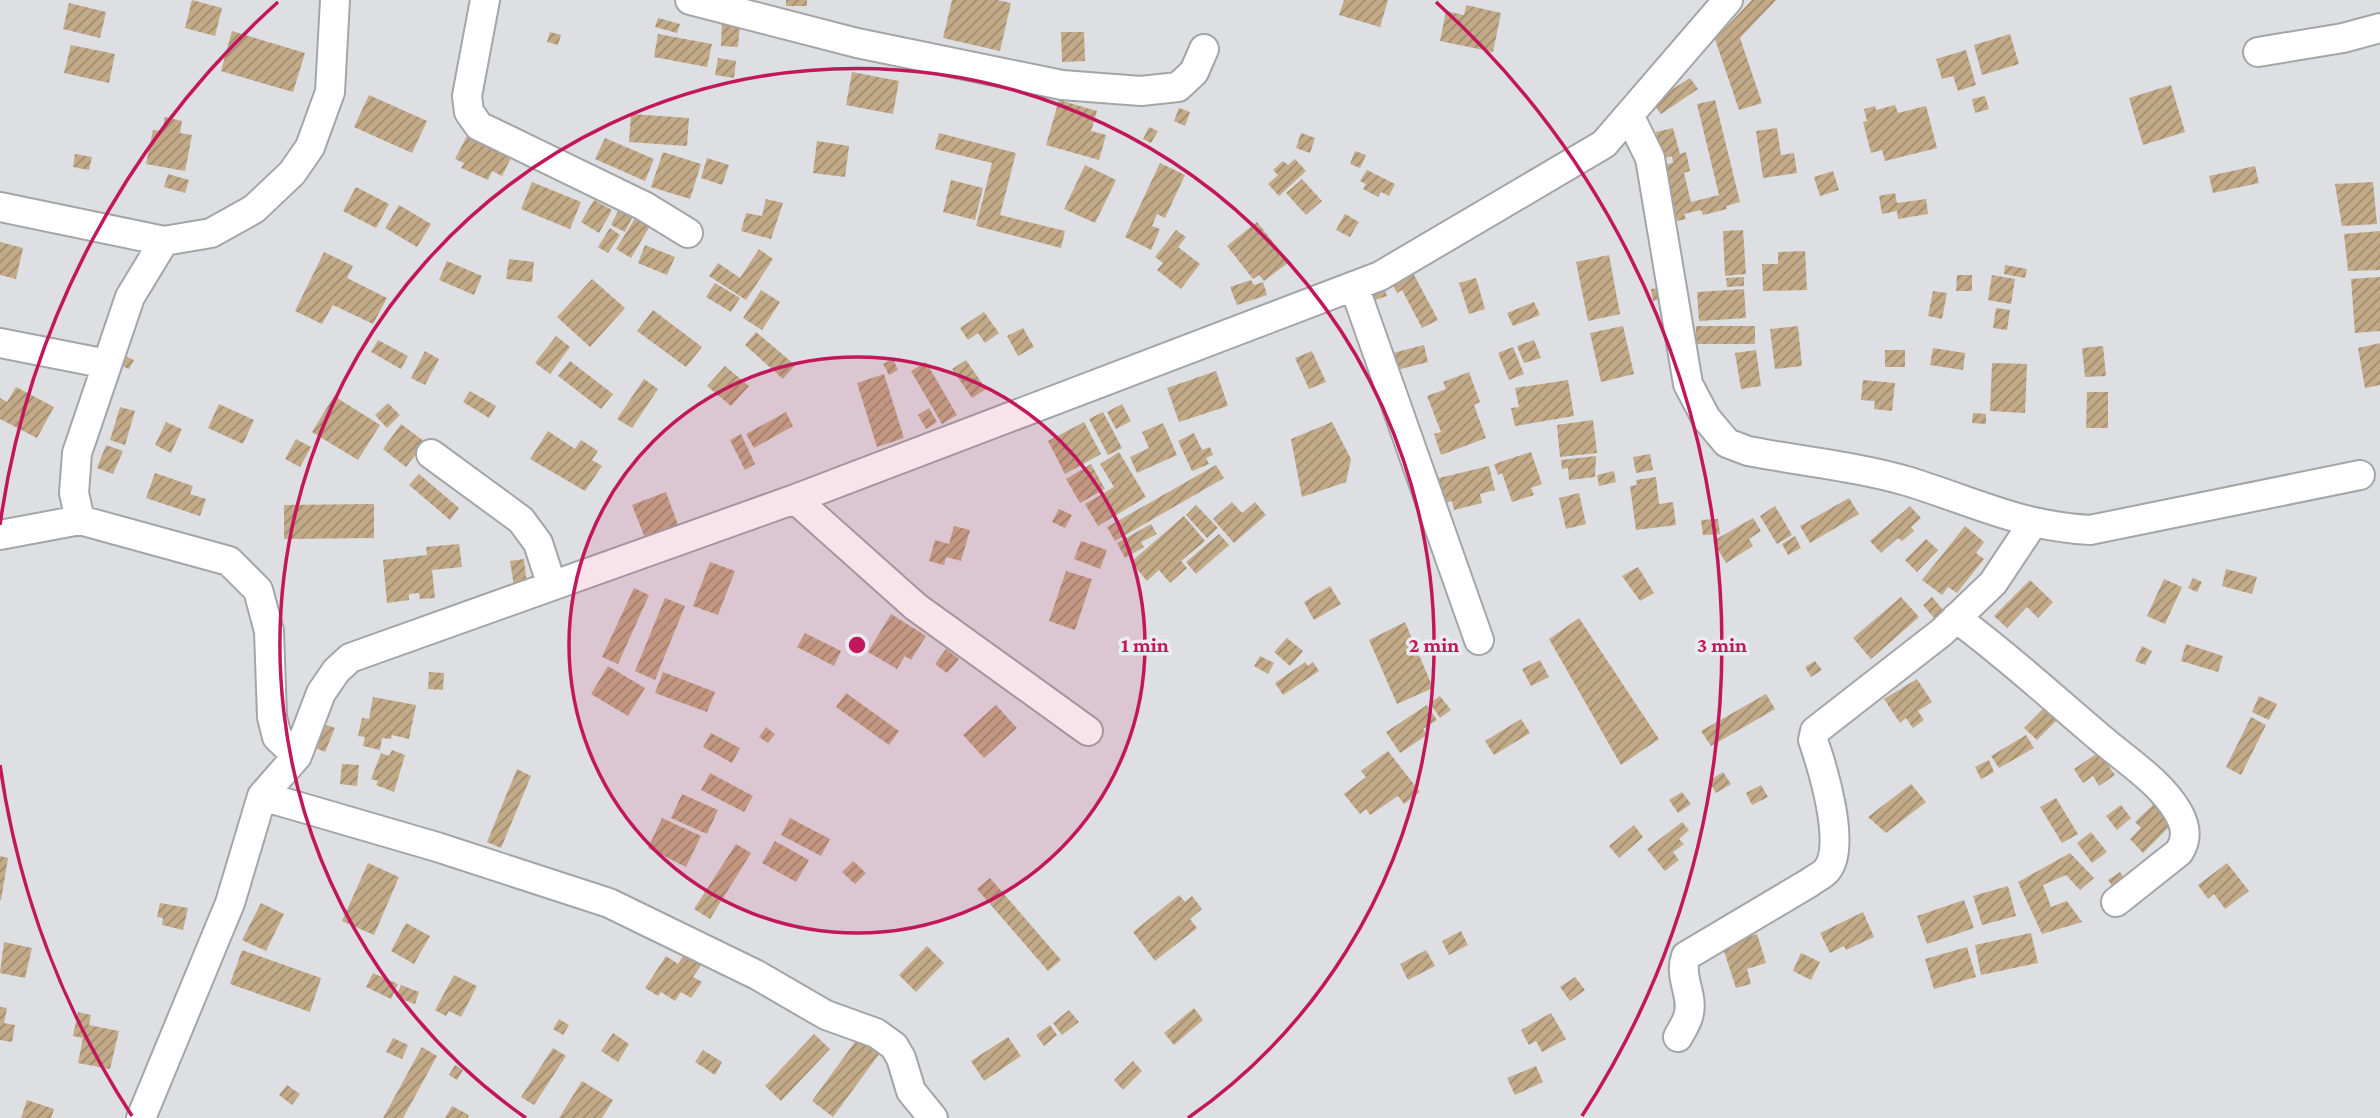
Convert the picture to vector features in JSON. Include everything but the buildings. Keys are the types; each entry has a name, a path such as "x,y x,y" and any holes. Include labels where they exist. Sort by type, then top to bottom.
{"street":[{"path":"0,207 164,241 211,233 254,209 292,173 310,147 330,92 335,0"},
{"path":"485,0 467,96 469,112 479,126 644,206 688,233"},
{"path":"690,0 857,43 1062,85 1141,91 1178,88 1194,72 1204,49"},
{"path":"141,1118 230,902 262,796 297,756 321,693 336,671 350,658 795,499 1380,276 1604,144 1728,0"},
{"path":"2258,52 2343,38 2380,28"},
{"path":"1629,115 1650,158 1661,210 1688,384 1706,418 1727,443 1748,451 1909,482 1985,511 2052,528 2090,530 2360,475"},
{"path":"80,520 74,493 77,453 130,297 164,241"},
{"path":"1354,286 1479,640"},
{"path":"0,343 107,364"},
{"path":"431,454 521,520 538,543 552,586"},
{"path":"795,499 916,607 1088,731"},
{"path":"0,536 80,520 229,561 258,590 270,631 272,717 277,737 297,756"},
{"path":"1678,1037 1689,1016 1689,1002 1683,978 1686,956 1827,870 1831,861 1833,806 1813,740 1815,731 1956,618 1993,583 2033,523"},
{"path":"1956,618 1997,648 2150,778 2177,809 2186,833 2186,842 2179,852 2116,902"},
{"path":"262,796 437,847 609,903 757,975 827,1015 876,1033 894,1046 901,1058 911,1091 933,1118"}]}
